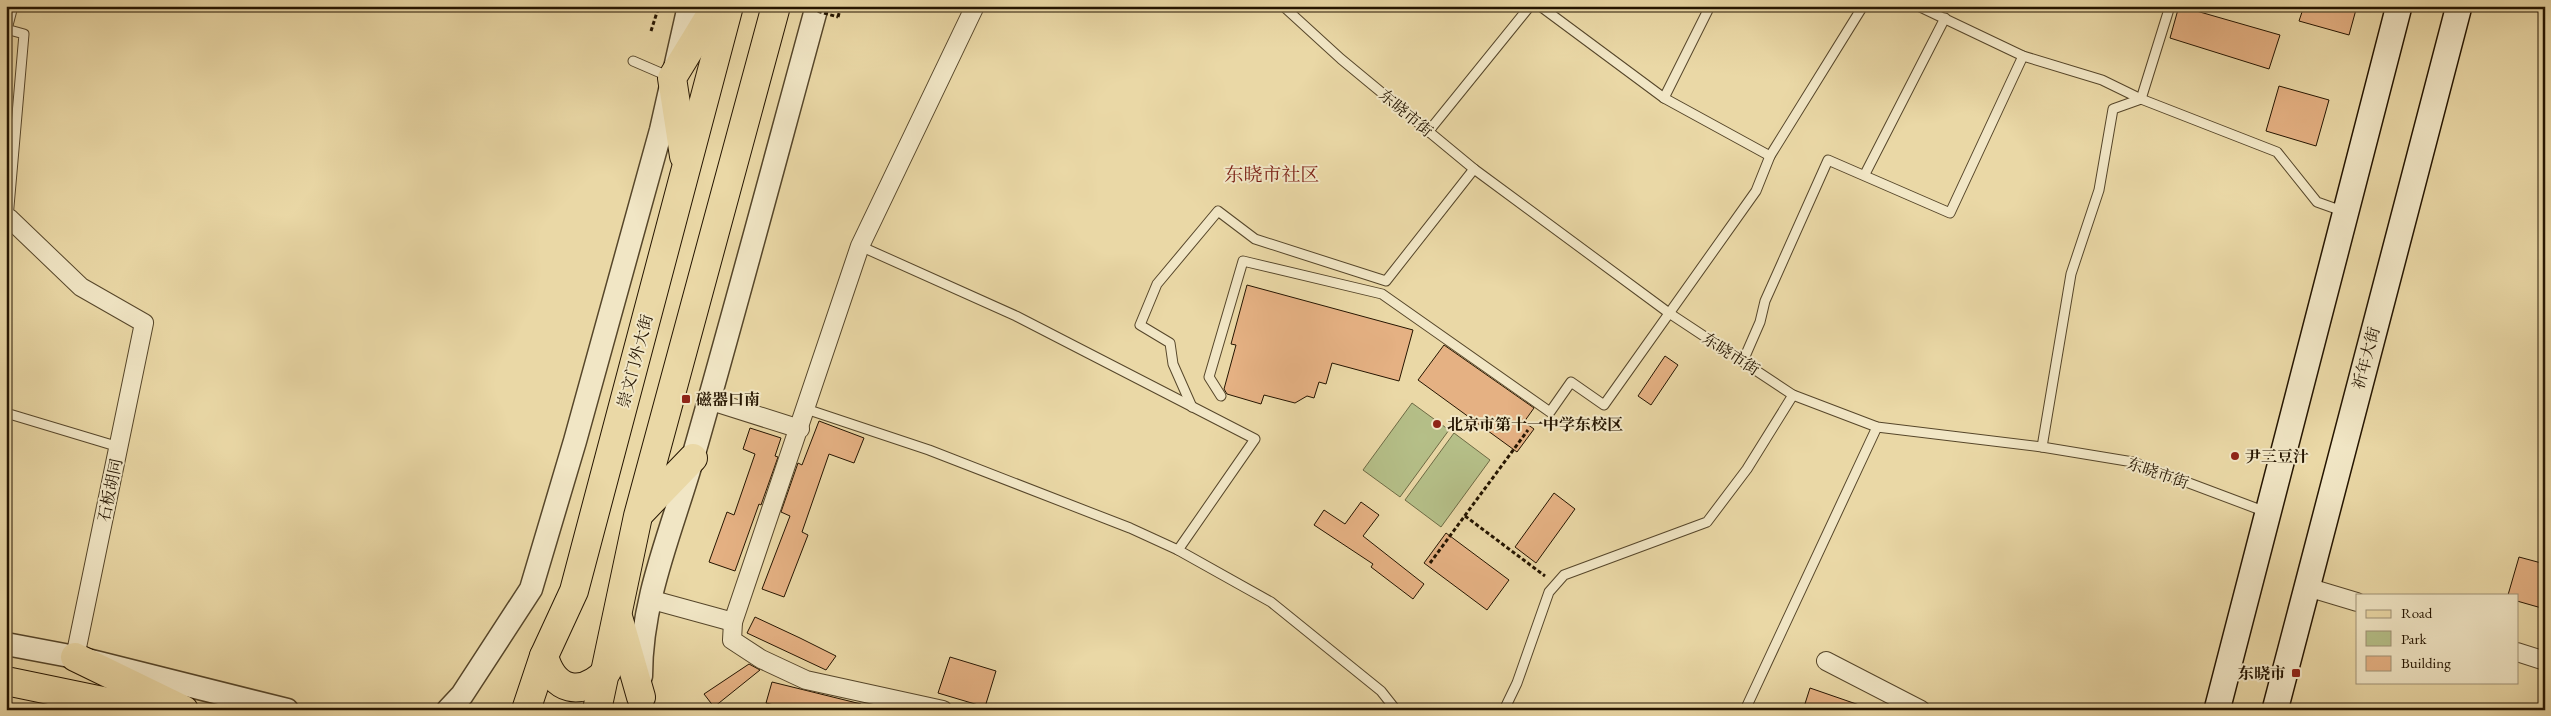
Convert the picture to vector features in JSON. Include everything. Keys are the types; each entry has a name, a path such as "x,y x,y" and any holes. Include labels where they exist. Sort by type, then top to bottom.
{"main road":[{"path":"685,167 672,78 716,6"},
{"name":"崇文门外大街","path":"526,710 544,656 574,591 729,6"},
{"path":"597,710 607,671 638,516 776,6"},
{"path":"2217,710 2399,6"},
{"name":"祈年大街","path":"2275,710 2459,6"},
{"path":"638,516 693,458"},
{"path":"617,614 642,704"},
{"path":"544,656 549,672 558,683 565,686 582,687 600,679 607,671"},
{"path":"75,657 184,710"},
{"path":"6,681 146,710"}],"street":[{"path":"448,710 462,696 530,588 575,441 661,130 689,6"},
{"path":"642,704 641,647 650,600 693,458 817,6"},
{"path":"943,710 806,680 761,659 732,640 733,622 800,429 860,246 975,6"},
{"name":"石板胡同","path":"8,218 81,287 144,323 75,657"},
{"path":"708,400 800,429"},
{"path":"2307,587 2356,602"},
{"path":"650,600 733,622"},
{"path":"6,644 75,657 287,710"},
{"path":"2518,652 2545,661"},
{"path":"1826,661 1921,710"}],"lane":[{"path":"8,218 24,34 7,29 13,6"},
{"name":"东晓市街","path":"1283,6 1428,132 1474,169 1669,313 1793,395 1877,427 2042,448 2133,462 2268,513"},
{"path":"1428,132 1530,6"},
{"path":"1540,6 1664,98 1770,156"},
{"path":"1664,98 1710,6"},
{"path":"1222,396 1209,377 1243,261 1382,294 1550,412 1571,382 1604,405 1756,191 1770,156 1863,6"},
{"path":"1918,6 2023,56 2102,80 2141,99 2277,152 2317,202 2346,212"},
{"path":"2141,99 2170,6"},
{"path":"1865,174 1945,18"},
{"path":"1743,362 1760,322 1766,301 1828,160 1865,174 1950,213 2023,56"},
{"path":"632,61 672,78"},
{"path":"2042,448 2071,274 2099,190 2113,109 2141,99"},
{"path":"1382,294 1386,281 1474,169"},
{"path":"1192,406 1173,364 1170,343 1140,325 1157,284 1218,211 1255,239 1386,281"},
{"path":"860,246 1016,316 1255,439 1178,550"},
{"path":"1504,710 1517,683 1548,592 1564,575 1708,522 1747,469 1793,395"},
{"path":"806,409 928,450 1130,528 1178,550 1271,602 1380,691 1396,710"},
{"path":"6,413 119,447"},
{"path":"1745,710 1877,427"}],"path":[{"path":"650,30 659,6"},
{"path":"799,6 838,18 841,6"},
{"path":"1430,563 1528,430"},
{"path":"1465,516 1556,584"}],"green space":[{"path":"1412,403 1449,430 1400,497 1363,470"},
{"path":"1454,433 1490,460 1441,527 1405,500"}],"building":[{"path":"2179,6 2280,35 2269,69 2170,38"},
{"path":"2304,6 2357,6 2349,35 2299,21"},
{"path":"2279,86 2329,100 2316,146 2266,131"},
{"path":"1247,285 1413,330 1399,381 1332,363 1326,384 1319,382 1314,398 1307,396 1295,403 1264,395 1261,404 1227,394 1224,389 1236,345 1231,344"},
{"path":"1444,345 1534,408 1524,422 1534,429 1517,452 1418,380"},
{"path":"1665,356 1678,365 1651,405 1638,396"},
{"path":"819,421 864,438 854,463 829,454 802,532 808,535 784,597 762,589 790,516 781,512 798,463 802,465"},
{"path":"750,428 781,438 775,456 778,457 735,571 709,562 727,512 734,515 755,454 743,449"},
{"path":"1554,493 1575,509 1536,563 1515,547"},
{"path":"1361,502 1379,515 1363,536 1424,584 1413,599 1371,567 1373,564 1314,525 1324,510 1345,524"},
{"path":"1446,533 1509,580 1487,610 1424,563"},
{"path":"2519,557 2545,564 2545,609 2518,601 2518,594 2508,594"},
{"path":"755,617 836,656 826,670 747,633"},
{"path":"950,657 996,671 985,707 938,693"},
{"path":"749,664 760,670 714,707 704,694"},
{"path":"772,682 861,704 860,710 793,710 766,703"},
{"path":"1810,688 1865,707 1865,710 1803,710"}],"place":[{"name":"磁器口南","path":"686,399"},
{"name":"北京市第十一中学东校区","path":"1437,424"},
{"name":"尹三豆汁","path":"2235,456"},
{"name":"东晓市","path":"2296,673"}],"district":[{"name":"东晓市社区","path":"1272,174"}]}
